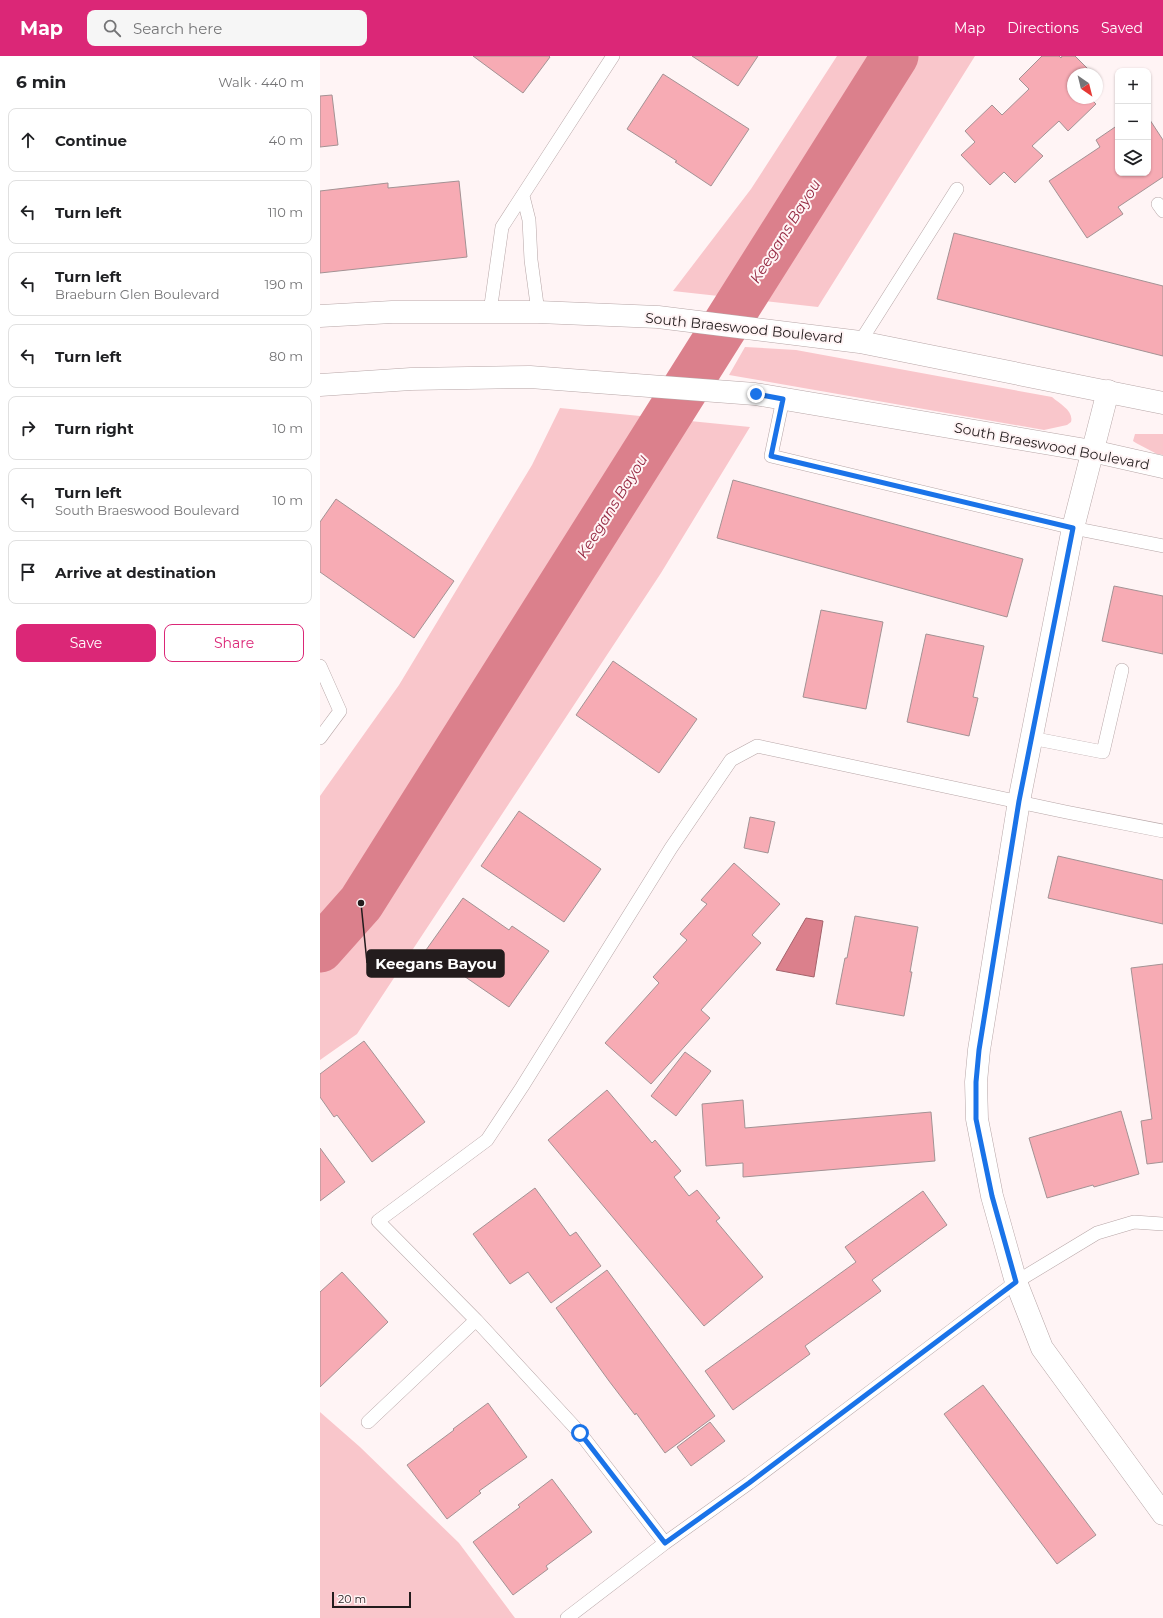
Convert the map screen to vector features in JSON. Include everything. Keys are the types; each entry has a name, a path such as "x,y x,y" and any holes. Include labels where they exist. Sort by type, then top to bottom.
{"main road":[{"name":"South Braeswood Boulevard","path":"320,316 392,312 538,312 658,317 860,342 1163,403"},
{"name":"South Braeswood Boulevard","path":"320,385 411,379 530,377 756,394 1092,451 1163,467"},
{"path":"1108,391 1073,528 1019,801 979,1050 976,1082 976,1119 992,1196 1016,1282 1042,1348 1163,1514"}],"lane":[{"path":"490,312 502,227 508,215 523,196 613,56"},
{"path":"860,342 957,189"},
{"path":"523,196 529,220 531,260 538,312"},
{"path":"783,399 771,456 1073,528 1163,546"},
{"path":"320,666 340,711 320,738"},
{"path":"1031,738 1103,752 1122,670"},
{"path":"665,1543 580,1433 476,1320 378,1221 487,1140 522,1087 671,848 731,760 757,746 1066,812 1163,831"},
{"path":"567,1618 665,1543 749,1483 1016,1282 1097,1233 1134,1222 1163,1224"},
{"path":"368,1422 476,1320"}],"shaded area":[{"path":"837,56 975,56 818,307 673,291 751,189"},
{"path":"745,347 796,350 1052,397 1068,411 1071,422 1067,425 1044,430 729,375"},
{"path":"560,408 750,427 661,573 357,1034 320,1060 320,796 399,685 532,465"},
{"path":"1135,434 1163,434 1163,455 1157,454 1133,441"},
{"path":"806,918 823,921 814,977 776,970"},
{"path":"320,1412 360,1447 459,1543 515,1618 320,1618"}],"building":[{"path":"473,56 549,56 550,57 523,93"},
{"path":"692,56 758,56 738,86"},
{"path":"1042,56 1059,56 1061,58 1062,56 1075,56 1087,68 1067,68 1067,104 1096,104 1068,131 1059,121 1032,146 1043,156 1015,183 1004,172 990,185 961,155 975,142 965,131 992,105 1002,115 1029,89 1019,79"},
{"path":"663,74 749,129 711,186 675,162 677,161 627,129"},
{"path":"332,95 338,145 320,147 320,96"},
{"path":"1151,122 1163,140 1163,177 1118,207 1123,214 1087,238 1049,181 1100,147 1096,140 1115,127 1115,176 1151,176"},
{"path":"459,181 467,257 320,273 320,191 388,183 388,188"},
{"path":"954,233 1163,286 1163,356 937,299"},
{"path":"733,480 1023,559 1007,617 717,538"},
{"path":"336,499 454,581 414,638 320,572 320,522"},
{"path":"1114,586 1163,596 1163,654 1102,641"},
{"path":"821,610 883,622 866,709 803,697"},
{"path":"926,634 984,646 973,697 978,698 969,736 907,722"},
{"path":"613,661 697,719 659,773 576,715"},
{"path":"519,811 601,869 564,922 481,866"},
{"path":"750,817 775,822 768,853 744,848"},
{"path":"1058,856 1163,880 1163,924 1048,898"},
{"path":"734,863 780,904 752,935 761,943 701,1010 710,1018 651,1084 605,1043 659,983 653,977 687,940 680,934 707,904 701,900"},
{"path":"463,898 509,930 512,926 549,951 509,1007 426,950"},
{"path":"855,916 918,927 904,1016 836,1004"},
{"path":"1163,964 1163,1162 1147,1164 1141,1121 1152,1119 1131,968"},
{"path":"364,1041 425,1122 372,1162 337,1115 334,1117 320,1097 320,1074"},
{"path":"685,1052 711,1071 676,1116 651,1096"},
{"path":"607,1090 652,1143 655,1140 681,1171 674,1177 689,1196 697,1190 720,1218 716,1221 763,1277 704,1326 548,1140"},
{"path":"743,1100 745,1128 931,1112 935,1161 743,1177 743,1163 706,1166 702,1104"},
{"path":"1121,1111 1139,1174 1094,1187 1093,1185 1047,1198 1029,1138"},
{"path":"320,1148 345,1182 320,1201"},
{"path":"535,1188 570,1236 576,1232 601,1266 551,1303 528,1272 510,1284 473,1234"},
{"path":"923,1191 947,1225 872,1280 881,1291 805,1346 810,1354 733,1410 705,1371 856,1262 845,1247"},
{"path":"607,1270 715,1416 665,1453 636,1413 635,1415 609,1381 556,1308"},
{"path":"342,1272 388,1322 320,1387 320,1292"},
{"path":"983,1385 1096,1535 1057,1564 944,1414"},
{"path":"488,1403 527,1457 479,1491 481,1493 447,1519 407,1465"},
{"path":"710,1422 725,1441 691,1466 677,1447"},
{"path":"552,1479 592,1532 546,1566 548,1569 513,1595 473,1542 520,1507 518,1505"}],"waterway":[{"name":"Keegans Bayou","path":"320,949 361,903 895,56"}],"place":[{"name":"Keegans Bayou","path":"361,903"}],"route":[{"path":"580,1433 665,1543 749,1483 1016,1282 992,1196 976,1119 976,1082 979,1050 1019,801 1073,528 771,456 783,399 756,394"}]}
